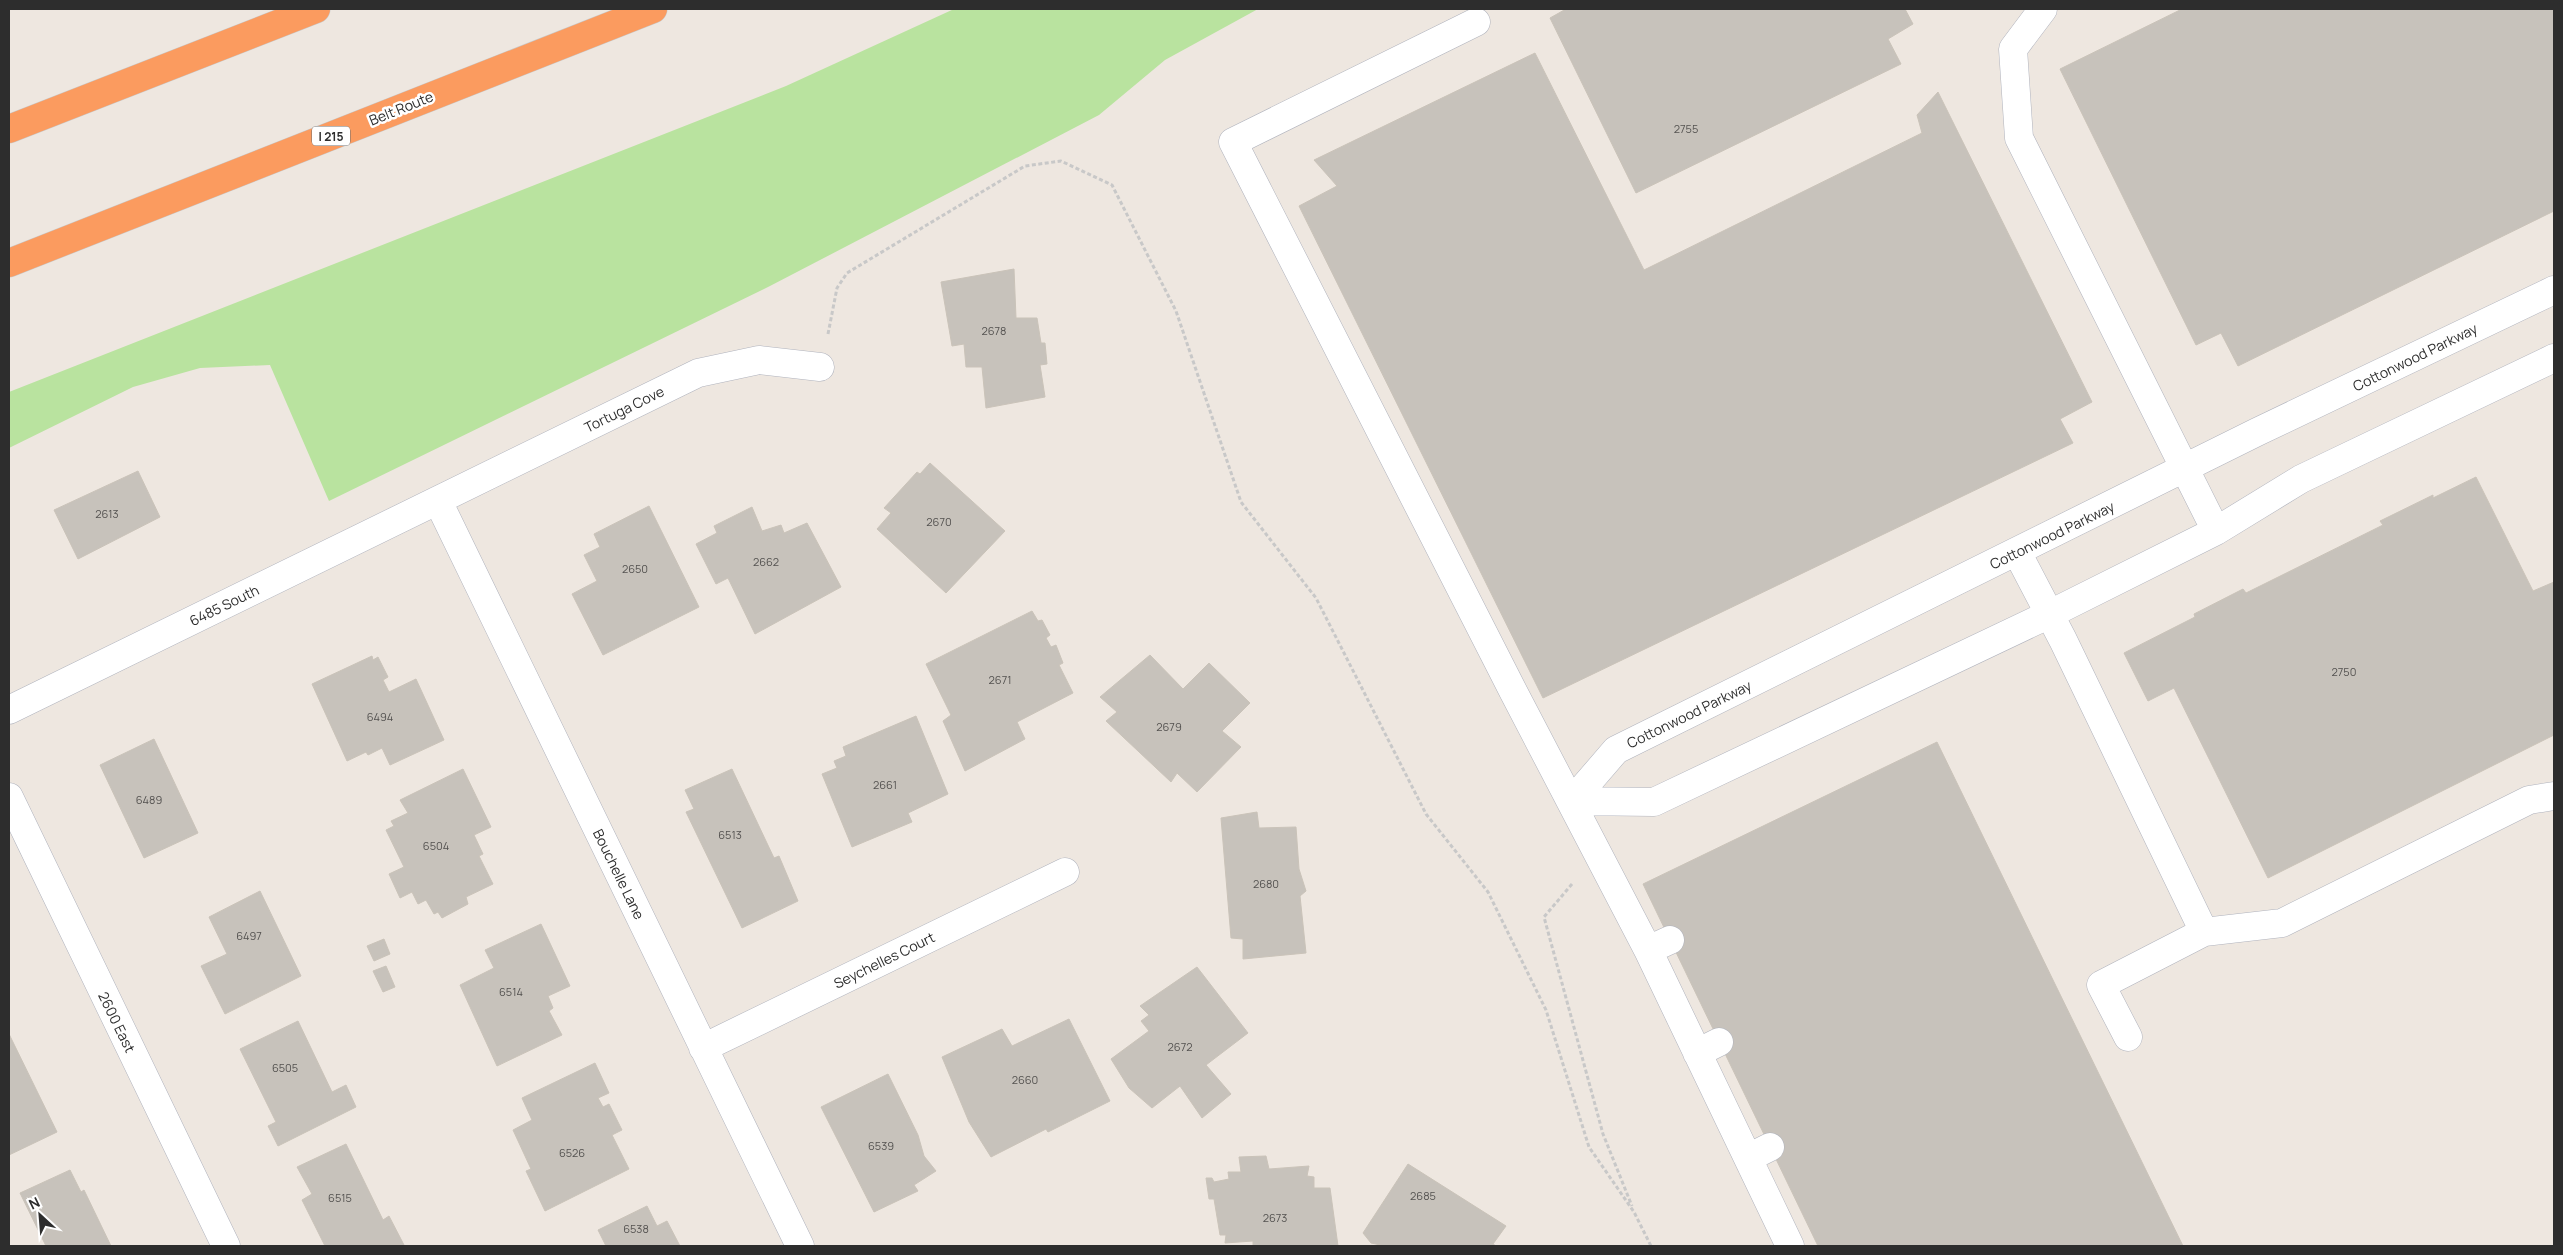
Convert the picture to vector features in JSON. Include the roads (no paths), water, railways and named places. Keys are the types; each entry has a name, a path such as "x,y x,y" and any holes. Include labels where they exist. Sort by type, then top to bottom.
{"highway":[{"path":"9,129 316,9"},
{"name":"Belt Route","path":"9,263 653,9"}],"street":[{"path":"2043,9 2013,49 2019,138 2216,531"},
{"path":"1476,22 1233,142 1513,692 1572,801 1659,945 1759,1153 1790,1246"},
{"name":"Cottonwood Parkway","path":"1572,801 1616,750 2184,470 2257,432 2554,290"},
{"path":"1572,801 1654,802 2050,614 2216,531 2302,479 2554,358"},
{"name":"Tortuga Cove","path":"438,501 698,372 759,360 820,367"},
{"name":"6485 South","path":"9,710 438,501"},
{"name":"Bouchelle Lane","path":"438,501 800,1246"},
{"path":"2017,552 2050,614 2204,932"},
{"path":"2128,1037 2101,985 2204,932 2282,923 2529,800 2554,796"},
{"name":"2600 East","path":"9,797 226,1246"},
{"name":"Seychelles Court","path":"703,1048 1065,872"}]}
